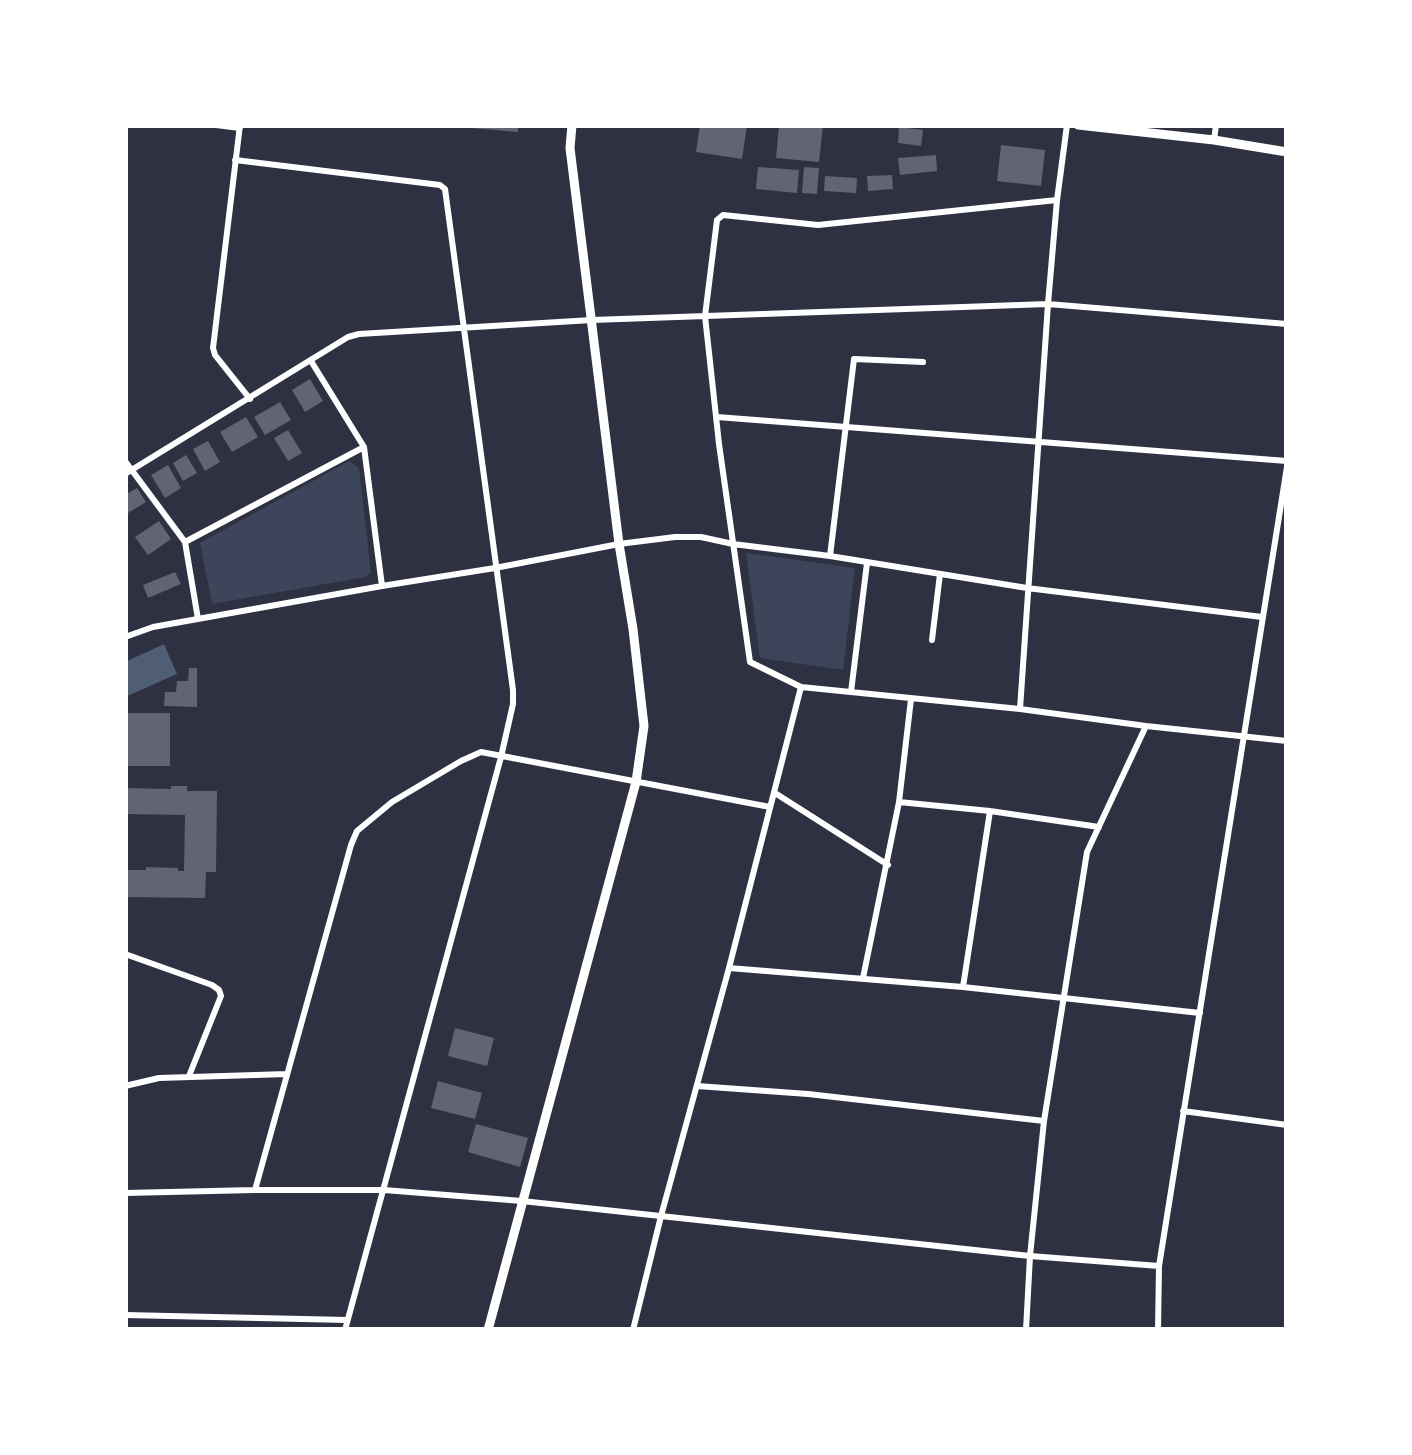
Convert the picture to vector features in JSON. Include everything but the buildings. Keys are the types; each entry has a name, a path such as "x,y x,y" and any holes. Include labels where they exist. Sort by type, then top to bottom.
{"street":[{"path":"216,125 240,127 213,348 250,399"},
{"path":"488,1330 636,782 644,726 570,148 572,125"},
{"path":"1020,709 1048,304 1067,125"},
{"path":"1078,125 1287,152"},
{"path":"1214,140 1216,125"},
{"path":"236,160 440,185 446,194 513,704 345,1330"},
{"path":"1057,200 818,225 723,215 717,220 705,316 750,662 801,687 1287,741"},
{"path":"128,472 360,334 592,320 1048,304 1287,324"},
{"path":"830,556 854,359 924,362"},
{"path":"310,361 364,447 382,586"},
{"path":"717,417 1287,464 1159,1266 1158,1330"},
{"path":"185,542 364,447"},
{"path":"125,461 128,472 185,542 198,619"},
{"path":"125,637 152,627 675,536 1262,618"},
{"path":"851,692 867,562"},
{"path":"932,640 940,574"},
{"path":"633,1330 801,687"},
{"path":"863,978 899,802 911,699"},
{"path":"1026,1330 1044,1121 1087,852 1146,726"},
{"path":"255,1190 356,831 392,802 481,752 770,807"},
{"path":"775,793 888,865"},
{"path":"899,802 1099,827"},
{"path":"964,987 990,811"},
{"path":"125,954 219,990 222,996 189,1076"},
{"path":"729,968 964,987 1200,1013"},
{"path":"125,1086 158,1078 287,1074"},
{"path":"697,1086 808,1094 1044,1121"},
{"path":"1183,1111 1287,1125"},
{"path":"125,1193 384,1190 1159,1266"},
{"path":"125,1315 347,1320"}],"shaded area":[{"path":"349,461 359,468 371,572 365,577 212,604 200,543"},
{"path":"746,553 855,568 843,670 760,658"},
{"path":"164,644 177,674 125,697 125,662"}]}
